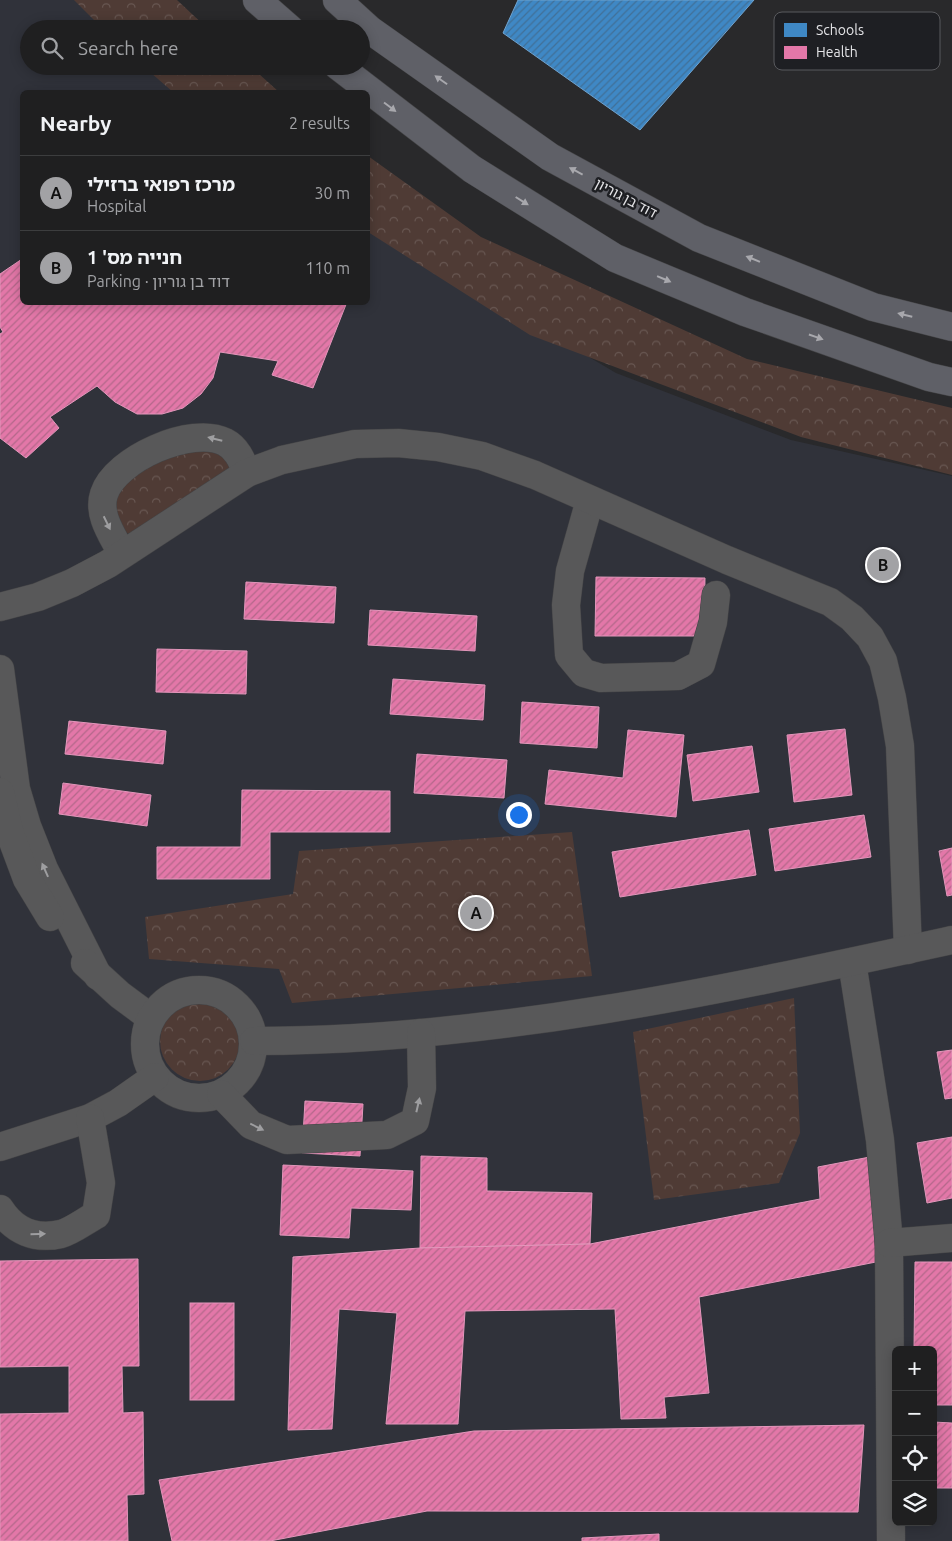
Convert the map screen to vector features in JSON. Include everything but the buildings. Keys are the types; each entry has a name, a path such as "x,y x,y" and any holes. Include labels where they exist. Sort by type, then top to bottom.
{"main road":[{"path":"257,0 280,20"},
{"name":"דוד בן גוריון","path":"337,0 359,20"},
{"name":"דוד בן גוריון","path":"370,30 550,157 699,238 873,307 952,328"},
{"path":"350,75 369,90"},
{"path":"370,91 472,169 615,258 745,312 929,377 952,382"}],"street":[{"path":"122,554 103,515 104,494 115,477 138,459 161,445 185,439 207,437 226,442 240,456 247,473"},
{"path":"0,607 38,597 72,583 108,564 247,473 282,460 355,444 398,444 438,447 482,456 830,602 852,618 870,637 883,661 892,698 900,746 908,950"},
{"path":"590,500 570,571 566,605 569,655 584,673 601,678 678,676 701,664 713,622 716,595"},
{"path":"0,669 16,789 27,826 44,869 98,976"},
{"path":"0,792 8,831 26,879 63,938 98,976 151,1018"},
{"path":"254,1041 421,1033 589,1012 709,992 952,940"},
{"path":"852,962 880,1140 889,1243 891,1541"},
{"path":"194,990 211,991 227,997 240,1008 250,1024 254,1041 253,1057 246,1072 236,1085 221,1094 200,1099 178,1095 166,1088 155,1077 149,1067 144,1042 151,1018 162,1004 177,994 194,990"},
{"path":"221,1094 251,1125 287,1140 387,1135 415,1121 422,1088 421,1033"},
{"path":"0,1147 90,1118 118,1103 155,1077"},
{"path":"0,1209 8,1222 30,1234 61,1234 96,1215 101,1182 90,1118"},
{"path":"889,1243 952,1238"}],"shaded area":[{"path":"0,0 117,0 137,20 20,20 20,75 195,75 212,90 20,90 20,305 370,305 370,220 489,298 616,373 791,440 952,476 952,1541 0,1541"}],"green space":[{"path":"74,0 177,0 198,20 94,20"},
{"path":"153,75 260,75 277,90 171,90"},
{"path":"370,157 481,237 747,359 952,408 952,475 801,437 530,335 370,233"},
{"path":"194,449 214,452 223,457 234,473 128,534 118,522 113,507 119,488 147,464"},
{"path":"572,832 592,976 292,1003 279,969 149,959 145,917 293,894 299,851"},
{"path":"794,998 800,1133 779,1183 654,1200 633,1032"},
{"path":"200,1001 215,1004 228,1013 237,1026 240,1041 237,1056 228,1069 215,1078 200,1081 185,1078 172,1069 163,1056 160,1041 163,1026 172,1013 185,1004"}],"place":[{"name":"חנייה מס' 1","path":"883,565"},
{"name":"מרכז רפואי ברזילי","path":"476,913"}]}
